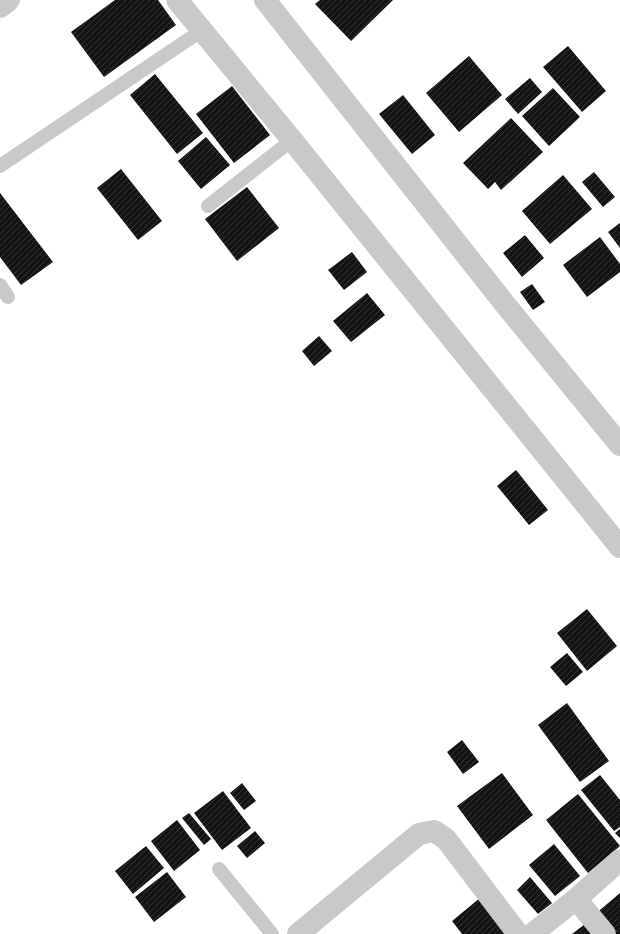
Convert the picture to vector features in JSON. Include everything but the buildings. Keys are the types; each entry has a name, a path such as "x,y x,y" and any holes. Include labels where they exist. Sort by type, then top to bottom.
{"street":[{"path":"0,7 9,0"},
{"path":"177,0 292,140 620,547"},
{"path":"265,0 504,303 620,445"},
{"path":"298,934 419,834 434,831 446,839 518,934"},
{"path":"532,934 576,899 620,860"},
{"path":"576,899 605,934"}],"lane":[{"path":"0,166 201,31"},
{"path":"208,206 292,140"},
{"path":"0,285 8,297"},
{"path":"219,869 272,934"}]}
